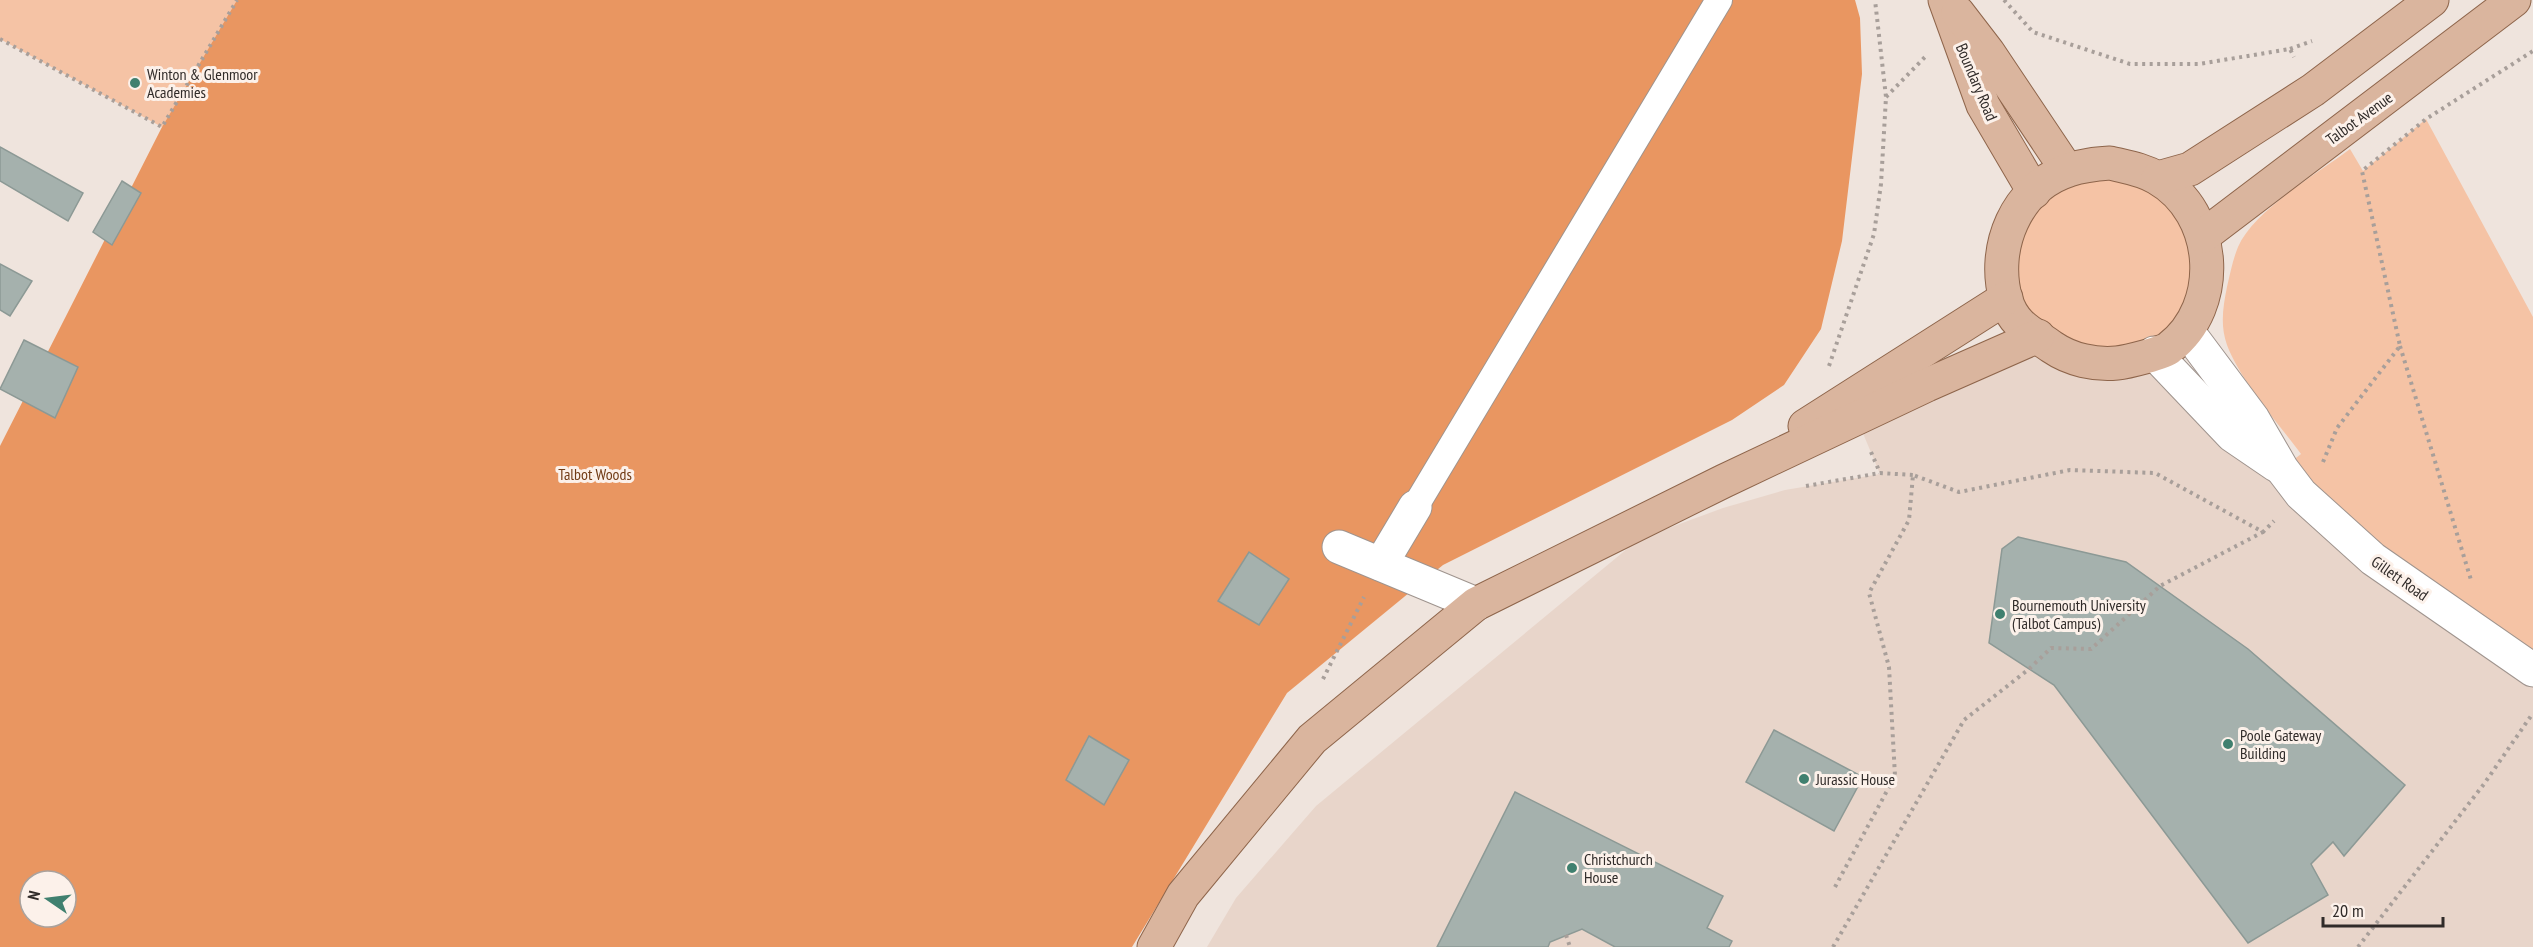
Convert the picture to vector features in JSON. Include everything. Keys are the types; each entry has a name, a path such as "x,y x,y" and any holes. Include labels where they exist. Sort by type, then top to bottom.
{"main road":[{"name":"Boundary Road","path":"1946,0 1988,52 2067,170"},
{"name":"Boundary Road","path":"1946,0 1983,105 2034,192"},
{"path":"2158,178 2190,169 2313,90 2432,0"},
{"name":"Talbot Avenue","path":"2203,236 2514,0"},
{"path":"2110,164 2136,168 2158,178 2176,192 2189,207 2203,236 2208,264 2204,297 2188,332 2167,350 2127,362 2103,364 2077,359 2056,350 2038,336 2018,325 2006,298 2001,270 2005,239 2021,205 2049,179 2067,170 2086,165 2110,164"},
{"path":"1154,947 1183,896 1312,739 1476,604 1724,481 1850,409 2006,298"},
{"path":"1850,409 1927,385 2038,336"}],"street":[{"path":"1381,564 1719,0"},
{"name":"Gillett Road","path":"2188,332 2253,419 2292,481"},
{"name":"Gillett Road","path":"2154,353 2232,435 2292,481 2373,559 2533,670"},
{"path":"1339,547 1476,604"}],"path":[{"path":"0,39 162,127 237,0"},
{"path":"1875,0 1886,97 1881,184 1874,234 1828,367 1880,474"},
{"path":"2004,0 2033,32 2130,64 2199,64 2290,49 2313,90"},
{"path":"2362,171 2426,119 2533,51"},
{"path":"2339,131 2362,171 2400,346 2473,588"},
{"path":"1833,947 1964,720 2029,669 2051,648 2091,649 2160,586 2263,532 2292,481 2313,487 2337,428 2400,346"},
{"path":"1835,887 1895,776 1889,667 1869,593 1909,520 1912,475 1959,492 2070,470 2155,473 2263,532"},
{"path":"2358,947 2484,784 2533,713"},
{"path":"1566,935 1570,947"}],"shaded area":[{"name":"Winton & Glenmoor Academies","path":"0,0 237,0 162,127 0,39"},
{"path":"2426,119 2533,317 2533,670 2282,469 2301,454 2250,387 2233,358 2225,338 2223,309 2227,287 2238,247 2246,233 2272,206 2350,149 2363,171"},
{"path":"2158,178 2208,264 2167,350 2056,350 2001,270 2049,179"},
{"name":"Bournemouth University (Talbot Campus)","path":"2038,336 2154,353 2533,670 2533,947 1207,947 1236,898 1316,806 1639,539 1723,508 1785,490 1880,474 1857,419"}],"green space":[{"name":"Talbot Woods","path":"237,0 1855,0 1860,18 1862,74 1842,241 1821,329 1784,385 1732,420 1443,565 1287,693 1132,947 0,947 0,446 162,127"}],"building":[{"path":"0,147 83,193 68,221 0,181"},
{"path":"122,181 141,193 112,245 93,232"},
{"path":"0,264 32,281 10,316 0,310"},
{"path":"24,340 78,367 55,418 0,389"},
{"name":"Poole Gateway Building","path":"2018,537 2126,562 2248,649 2405,785 2344,856 2333,842 2311,864 2328,895 2248,943 2054,685 1989,643 2002,549"},
{"path":"1249,552 1289,579 1259,625 1218,601"},
{"name":"Jurassic House","path":"1774,730 1863,777 1834,831 1746,782"},
{"path":"1089,736 1129,760 1104,805 1066,780"},
{"name":"Christchurch House","path":"1515,792 1723,896 1707,928 1732,941 1729,947 1615,947 1582,929 1550,942 1548,947 1437,947"}],"place":[{"name":"Winton & Glenmoor Academies","path":"135,83"},
{"name":"Bournemouth University (Talbot Campus)","path":"2000,614"},
{"name":"Poole Gateway Building","path":"2228,744"},
{"name":"Jurassic House","path":"1804,779"},
{"name":"Christchurch House","path":"1572,868"}]}
